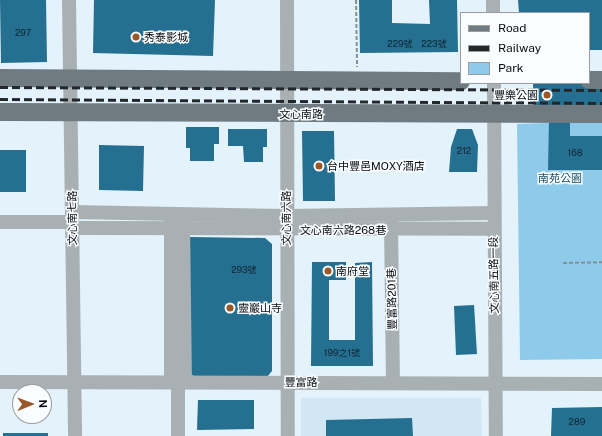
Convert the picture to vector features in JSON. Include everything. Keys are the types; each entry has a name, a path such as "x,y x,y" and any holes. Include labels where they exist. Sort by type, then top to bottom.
{"main road":[{"path":"0,78 460,81"},
{"path":"590,80 602,80"},
{"name":"文心南路","path":"0,112 602,114"}],"street":[{"name":"文心南七路","path":"69,0 75,436"},
{"name":"文心南六路","path":"287,0 285,114 288,436"},
{"path":"493,0 493,12"},
{"name":"文心南五路一段","path":"494,84 492,114 496,436"},
{"name":"文心南六路268巷","path":"72,221 177,214 286,216 493,213"},
{"path":"177,214 178,436"},
{"name":"豐富路201巷","path":"391,215 393,382"},
{"path":"0,222 72,221"},
{"name":"文心南六路268巷","path":"72,221 177,229 493,229"},
{"name":"豐富路","path":"0,382 74,383 178,381 602,384"}],"path":[{"path":"356,0 357,80"},
{"path":"563,263 602,262"}],"shaded area":[{"path":"301,398 481,398 482,436 301,436"}],"green space":[{"name":"南苑公園","path":"602,121 602,359 520,360 517,124"}],"building":[{"path":"0,0 46,0 47,62 1,63"},
{"path":"94,0 215,0 213,56 93,53"},
{"path":"359,0 392,0 392,23 430,24 429,0 457,0 458,52 360,53"},
{"path":"518,0 602,0 602,50 590,50 590,12 519,12"},
{"path":"602,74 602,118 570,118 570,136 602,136 602,170 548,170 549,118 534,118 533,84 590,84 590,82"},
{"path":"186,127 219,127 219,144 214,144 214,161 190,161 190,148 186,148"},
{"path":"228,129 267,129 267,147 263,147 263,162 244,162 243,146 228,146"},
{"path":"457,129 472,129 478,145 477,172 449,172 451,147"},
{"name":"台中豐邑MOXY酒店","path":"302,131 334,131 335,201 303,201"},
{"path":"99,145 144,146 143,191 99,190"},
{"path":"0,150 26,150 26,192 0,192"},
{"name":"靈巖山寺","path":"190,237 265,238 272,244 272,371 267,377 195,377 189,373"},
{"path":"312,262 346,262 346,280 329,280 329,340 355,340 355,263 372,262 373,366 311,366"},
{"path":"474,305 477,354 456,355 454,306"},
{"path":"198,400 254,400 254,429 197,430"},
{"path":"602,407 602,436 551,436 552,408"},
{"path":"412,418 413,436 326,436 326,420"},
{"path":"3,433 48,433 48,436 3,436"}],"railway":[{"path":"0,87 602,90"},
{"path":"0,99 602,103"}],"place":[{"name":"秀泰影城","path":"136,37"},
{"name":"豐樂公園","path":"547,95"},
{"name":"台中豐邑MOXY酒店","path":"319,166"},
{"name":"南府堂","path":"328,271"},
{"name":"靈巖山寺","path":"230,308"}]}
